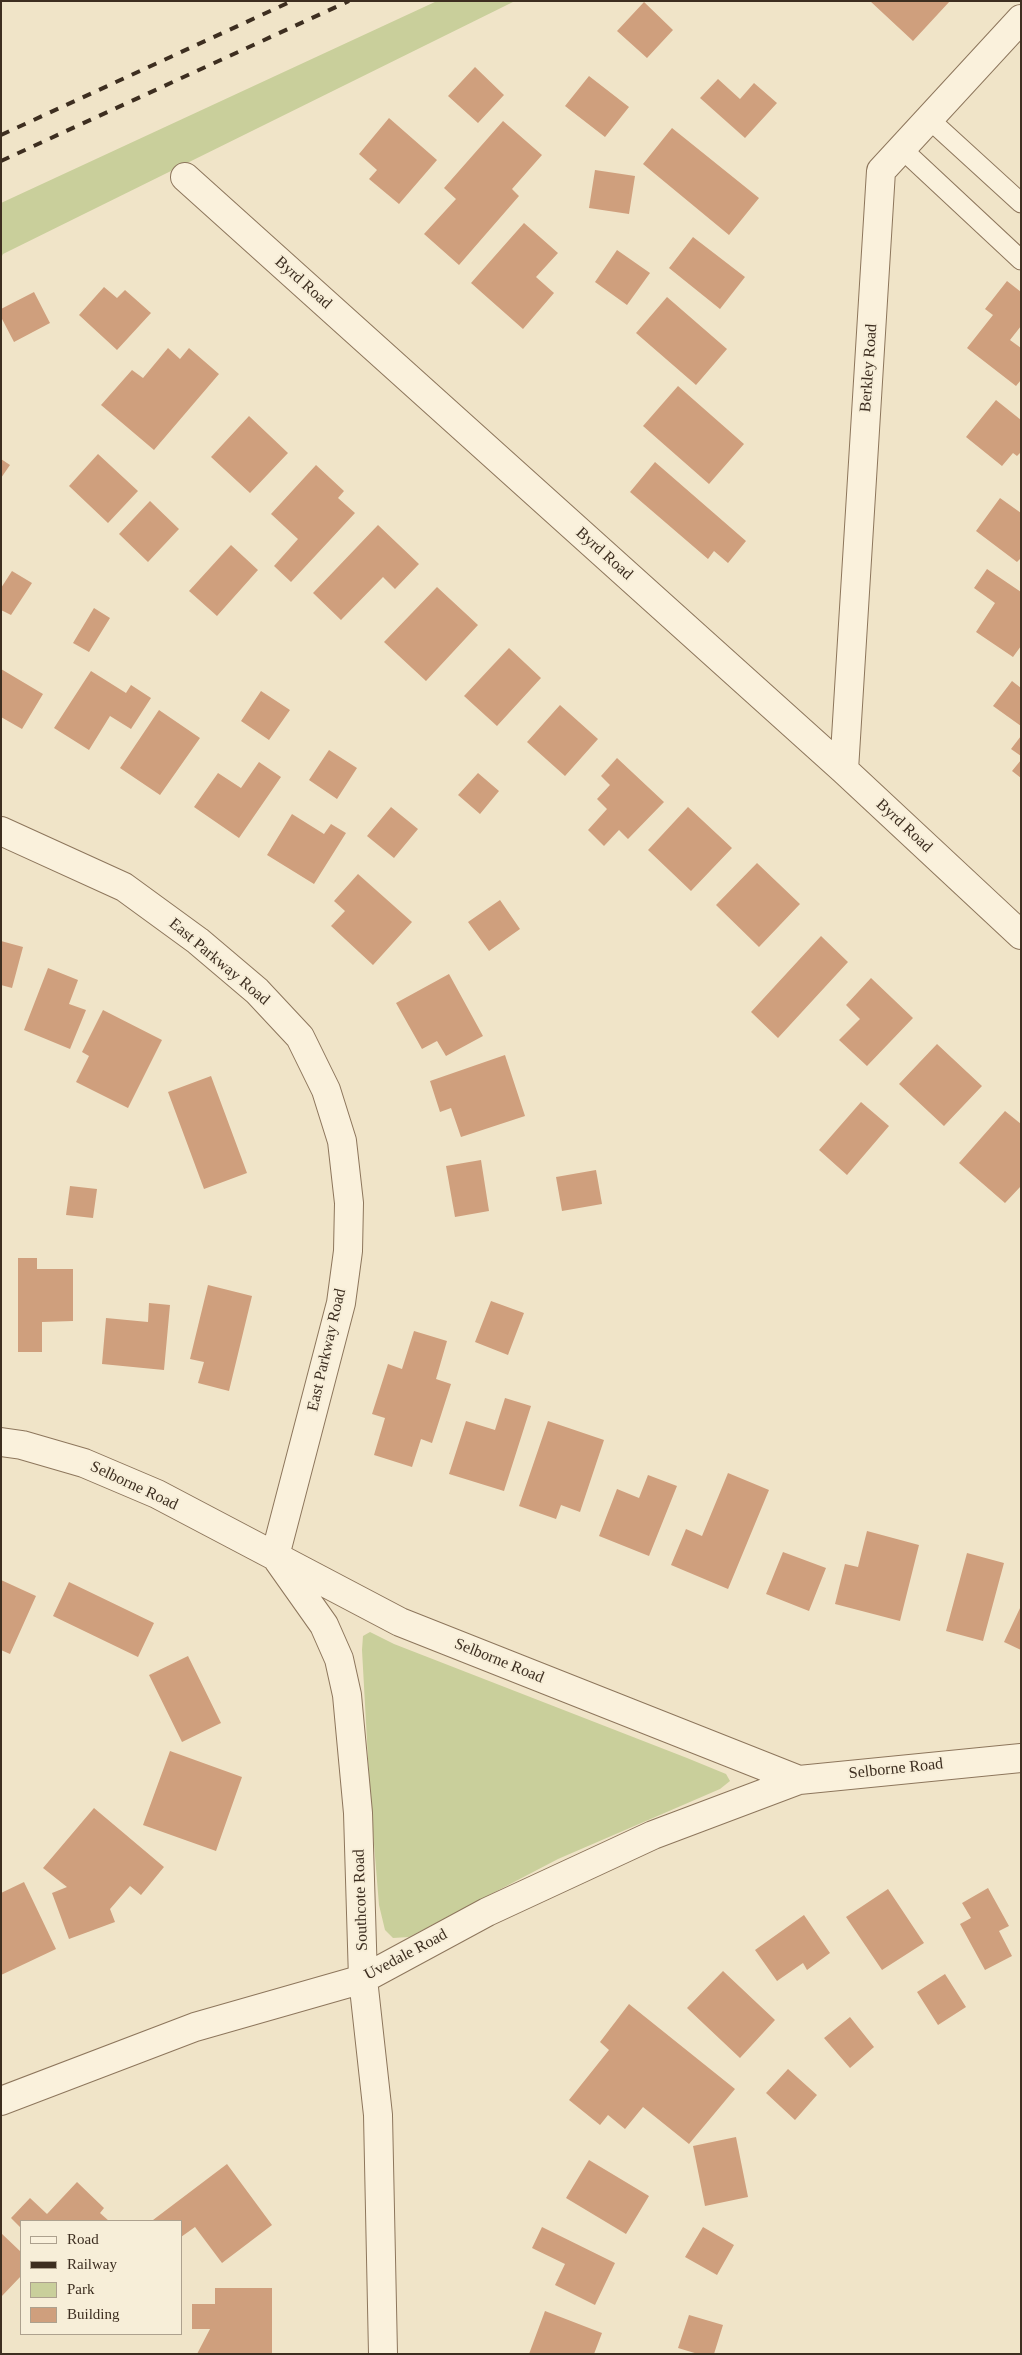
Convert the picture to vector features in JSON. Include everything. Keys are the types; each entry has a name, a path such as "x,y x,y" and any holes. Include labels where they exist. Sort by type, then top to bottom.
{"street":[{"name":"Berkley Road","path":"844,770 881,171 1021,19"},
{"name":"Byrd Road","path":"185,177 844,770 1021,935"},
{"name":"East Parkway Road","path":"1,830 124,887 198,941 257,991 300,1037 326,1090 342,1141 349,1203 348,1251 341,1303 275,1556"},
{"name":"Selborne Road","path":"1,1442 22,1445 84,1463 157,1494 400,1622 799,1780 1021,1758"},
{"name":"Southcote Road","path":"275,1556 324,1625 339,1659 347,1695 358,1813 364,1979 378,2115 383,2354"},
{"name":"Uvedale Road","path":"1,2101 195,2027 364,1979 487,1912 644,1839 799,1780"}],"lane":[{"path":"929,119 1021,203"},
{"path":"902,149 1021,260"}],"green space":[{"path":"437,1 515,1 3,254 1,258 1,203"},
{"path":"370,1632 394,1644 726,1774 730,1781 720,1789 558,1859 409,1937 393,1938 385,1930 379,1905 370,1795 362,1650 363,1636"}],"building":[{"path":"870,1 950,1 913,41"},
{"path":"644,2 673,30 647,58 617,31"},
{"path":"475,67 504,95 478,123 448,96"},
{"path":"589,76 629,107 605,137 565,106"},
{"path":"718,79 740,99 754,83 777,103 745,138 700,98"},
{"path":"389,118 437,160 399,204 369,179 377,170 359,154"},
{"path":"503,121 542,155 512,189 519,196 459,265 424,234 456,199 444,188"},
{"path":"672,128 759,198 729,235 643,164"},
{"path":"595,170 635,176 629,214 589,208"},
{"path":"524,223 558,253 536,277 554,293 523,329 471,283"},
{"path":"693,237 745,277 720,309 669,268"},
{"path":"617,250 650,273 627,305 595,282"},
{"path":"1007,281 1021,292 1021,326 1010,340 1021,348 1021,380 1016,386 967,348 993,315 985,309"},
{"path":"104,287 117,298 125,290 151,313 117,350 79,315"},
{"path":"34,292 50,323 14,342 1,317 1,309"},
{"path":"667,297 727,349 696,385 636,333"},
{"path":"168,348 180,359 189,348 219,374 154,450 101,405 132,370 143,378"},
{"path":"678,386 744,444 709,484 643,426"},
{"path":"996,400 1021,420 1021,452 1017,456 1013,453 1002,466 966,437"},
{"path":"249,416 288,453 250,493 211,457"},
{"path":"98,454 138,491 108,523 69,486"},
{"path":"1,459 10,465 1,478"},
{"path":"655,462 746,541 728,563 714,551 708,559 630,492"},
{"path":"316,465 344,491 338,498 355,513 291,582 274,566 298,539 271,514"},
{"path":"1000,498 1021,513 1021,558 1017,562 976,531"},
{"path":"150,501 179,529 148,562 119,534"},
{"path":"378,525 419,564 395,589 383,577 341,620 313,593"},
{"path":"231,545 258,570 217,616 189,591"},
{"path":"987,569 1021,592 1021,646 1013,657 976,632 995,603 974,588"},
{"path":"12,571 32,583 11,615 1,610 1,588"},
{"path":"437,587 478,625 426,681 384,642"},
{"path":"94,608 110,618 89,652 73,643"},
{"path":"509,648 541,678 497,726 464,696"},
{"path":"1,669 43,694 22,729 1,717"},
{"path":"91,671 126,693 131,685 151,698 131,729 110,716 89,750 54,728"},
{"path":"1012,681 1021,688 1021,726 993,706"},
{"path":"261,691 290,710 269,740 241,721"},
{"path":"560,705 598,739 565,776 527,742"},
{"path":"159,710 200,738 160,795 120,768"},
{"path":"1021,736 1021,756 1011,749"},
{"path":"329,750 357,768 337,799 309,780"},
{"path":"617,758 664,802 628,839 619,830 604,846 588,830 607,809 597,799 610,785 601,776"},
{"path":"1021,760 1021,778 1012,771"},
{"path":"259,762 281,777 239,838 194,807 218,773 241,788"},
{"path":"478,773 499,791 480,814 458,795"},
{"path":"391,807 418,829 394,858 367,836"},
{"path":"688,807 732,848 691,891 648,850"},
{"path":"292,814 324,834 331,824 346,833 314,884 267,855"},
{"path":"757,863 800,904 759,947 716,905"},
{"path":"358,874 412,922 373,965 331,926 345,911 334,901"},
{"path":"500,900 520,929 489,951 468,922"},
{"path":"821,936 848,962 778,1038 751,1012"},
{"path":"1,941 23,947 12,988 1,985"},
{"path":"48,968 78,980 69,1004 86,1010 70,1049 24,1030"},
{"path":"449,974 483,1036 446,1056 437,1041 422,1049 396,1003"},
{"path":"871,978 913,1018 867,1066 839,1040 860,1019 846,1005"},
{"path":"103,1010 162,1040 128,1108 76,1082 89,1056 82,1052"},
{"path":"937,1044 982,1086 944,1126 899,1084"},
{"path":"505,1055 525,1116 461,1137 451,1108 440,1112 430,1081"},
{"path":"211,1076 247,1173 204,1189 168,1092"},
{"path":"861,1102 889,1126 847,1175 819,1150"},
{"path":"1005,1111 1021,1124 1021,1186 1005,1203 959,1163"},
{"path":"481,1160 489,1211 455,1217 446,1166"},
{"path":"596,1170 602,1204 562,1211 556,1177"},
{"path":"70,1186 97,1189 93,1218 66,1215"},
{"path":"18,1258 37,1258 37,1269 73,1269 73,1321 42,1322 42,1352 18,1352"},
{"path":"208,1285 252,1296 229,1391 198,1383 204,1362 190,1359"},
{"path":"491,1301 524,1313 508,1355 475,1342"},
{"path":"149,1303 170,1305 164,1370 102,1364 106,1318 148,1322"},
{"path":"414,1331 447,1341 436,1379 451,1384 432,1443 421,1439 412,1467 374,1455 385,1418 372,1414 388,1364 402,1369"},
{"path":"505,1398 531,1406 504,1491 449,1474 466,1421 495,1430"},
{"path":"548,1421 604,1440 580,1512 561,1505 556,1519 519,1506"},
{"path":"728,1473 769,1490 728,1589 671,1565 686,1529 702,1536"},
{"path":"648,1475 677,1486 649,1556 599,1536 617,1489 639,1498"},
{"path":"867,1531 919,1545 900,1621 835,1604 845,1564 858,1567"},
{"path":"783,1552 826,1568 809,1611 766,1594"},
{"path":"967,1553 1004,1563 983,1641 946,1631"},
{"path":"1,1580 36,1596 10,1654 1,1650"},
{"path":"69,1582 154,1623 138,1657 53,1616"},
{"path":"1021,1606 1021,1650 1004,1642"},
{"path":"188,1656 221,1723 182,1742 149,1675"},
{"path":"170,1751 242,1777 216,1851 143,1825"},
{"path":"94,1808 164,1867 141,1895 130,1886 110,1909 115,1922 69,1939 52,1893 67,1887 43,1868"},
{"path":"24,1882 56,1949 1,1975 1,1893"},
{"path":"988,1888 1009,1926 999,1931 1012,1956 985,1970 960,1924 971,1918 962,1903"},
{"path":"888,1889 924,1943 882,1970 846,1917"},
{"path":"804,1915 830,1953 807,1970 803,1963 777,1981 755,1950"},
{"path":"723,1971 775,2020 740,2058 687,2008"},
{"path":"945,1974 966,2007 938,2025 917,1992"},
{"path":"629,2004 735,2089 689,2144 643,2107 625,2129 608,2115 600,2125 569,2100 609,2050 600,2042"},
{"path":"850,2017 874,2047 850,2068 824,2038"},
{"path":"788,2069 817,2095 795,2120 766,2093"},
{"path":"736,2137 748,2197 705,2206 693,2146"},
{"path":"589,2160 649,2196 626,2234 566,2198"},
{"path":"227,2164 272,2225 222,2263 195,2227 182,2236 182,2220 153,2220"},
{"path":"77,2182 104,2208 100,2213 108,2220 20,2220 20,2227 11,2218 30,2198 47,2214"},
{"path":"542,2227 615,2263 595,2305 555,2285 565,2264 532,2248"},
{"path":"703,2227 734,2245 717,2275 685,2257"},
{"path":"1,2233 20,2251 20,2277 1,2297"},
{"path":"215,2288 272,2288 272,2354 197,2354 210,2329 192,2329 192,2304 215,2304"},
{"path":"545,2311 602,2333 594,2354 529,2354"},
{"path":"689,2315 723,2325 714,2354 698,2354 678,2348"}],"railway":[{"path":"1,135 292,1"},
{"path":"1,161 349,1"}]}
